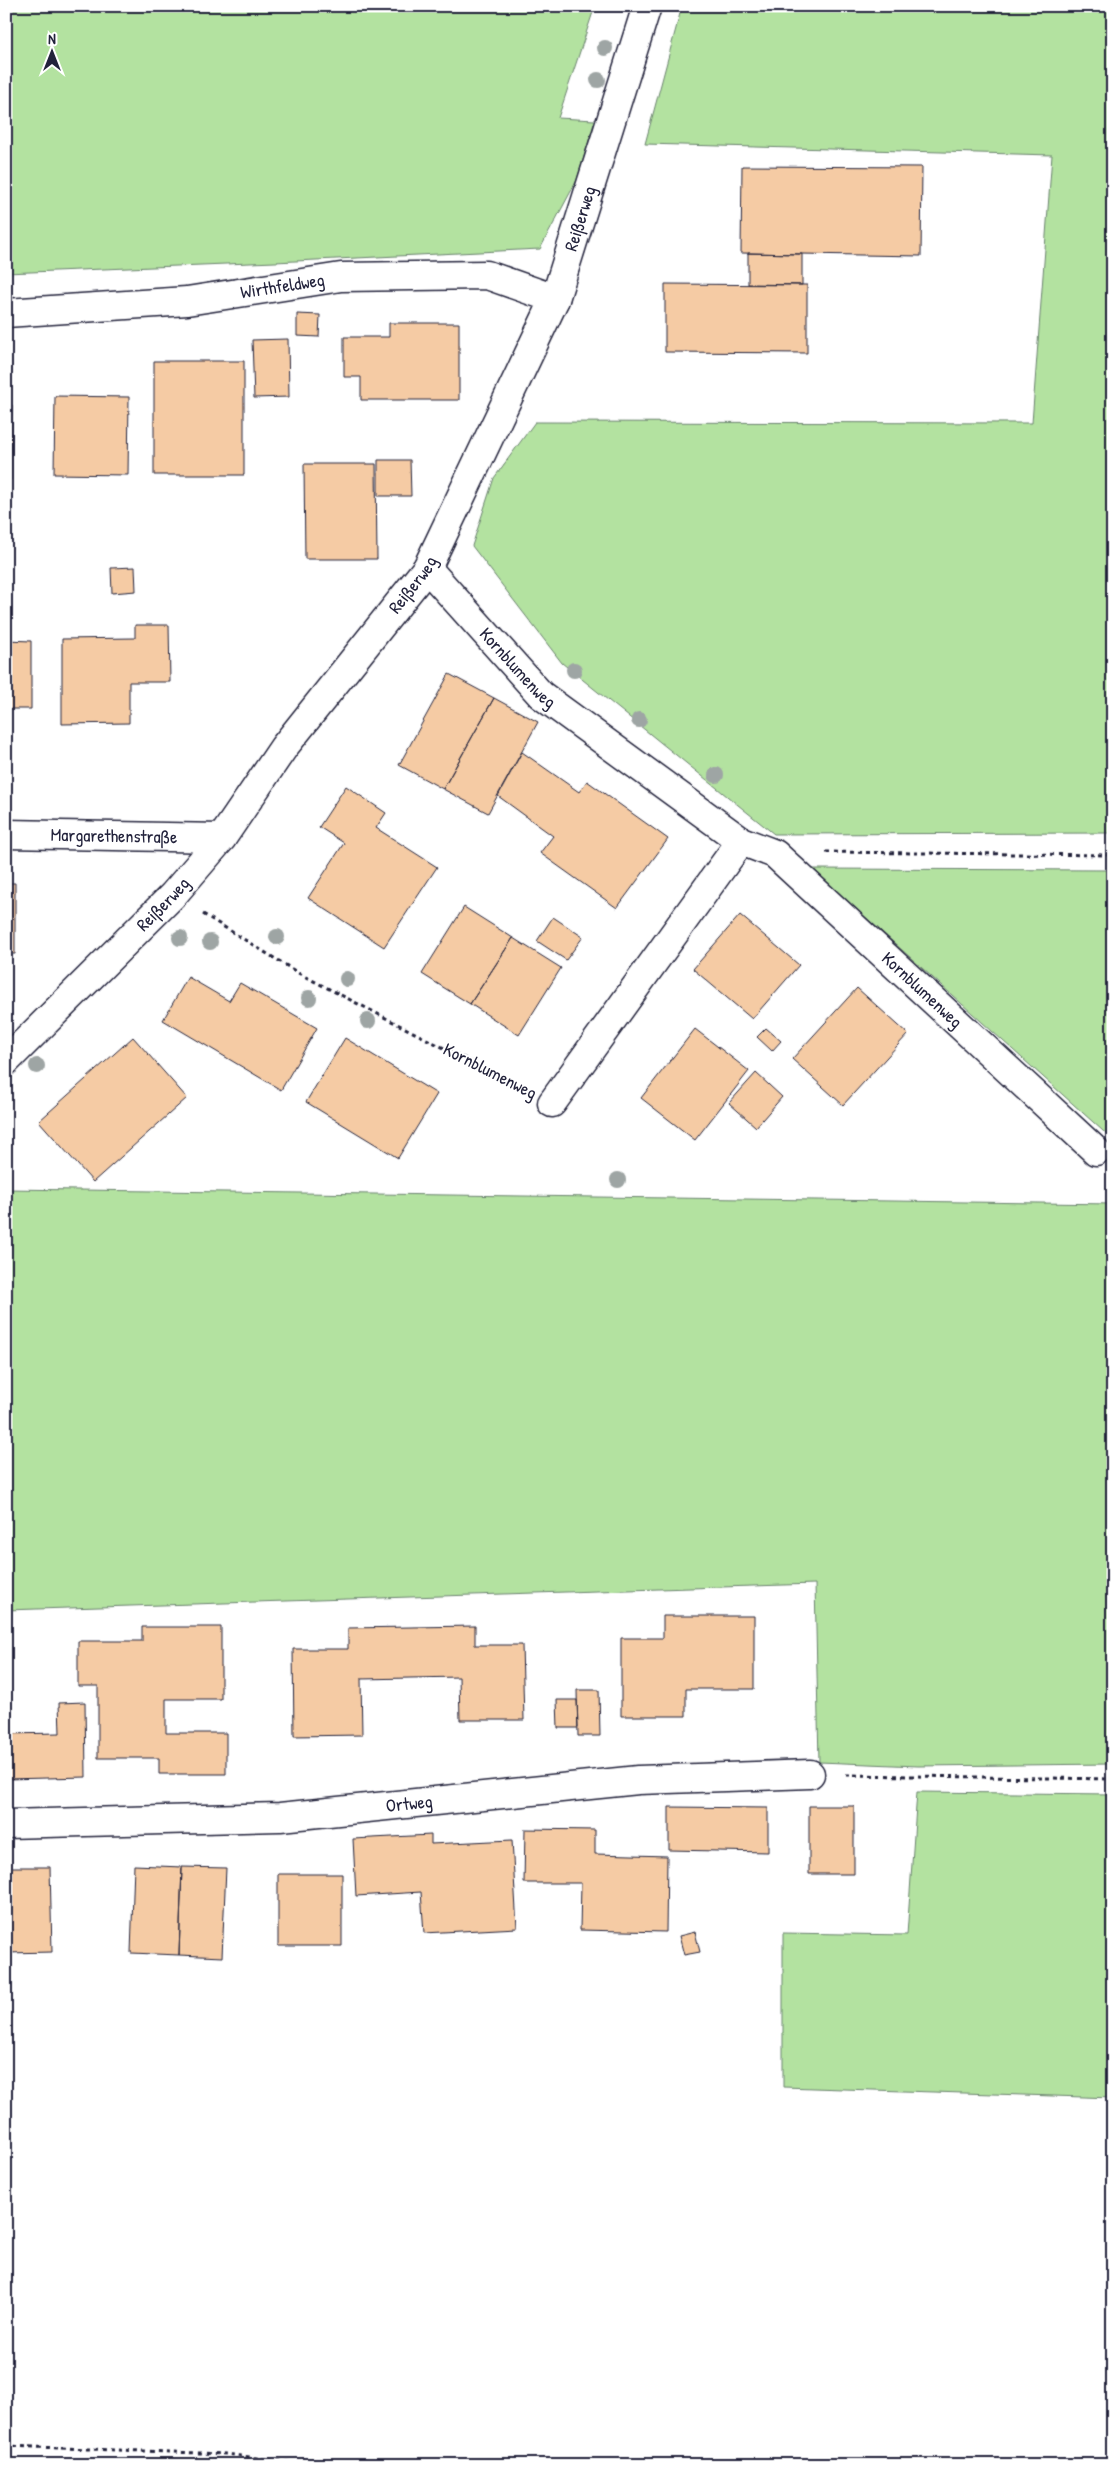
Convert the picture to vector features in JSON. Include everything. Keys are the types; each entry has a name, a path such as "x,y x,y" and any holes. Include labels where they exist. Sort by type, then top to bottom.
{"street":[{"name":"Reißerweg","path":"6,1061 173,895 222,838 284,747 427,568 555,298 646,6"},
{"name":"Wirthfeldweg","path":"6,313 187,301 341,277 486,275 555,298"},
{"name":"Kornblumenweg","path":"427,568 541,695 741,841 775,854 1096,1151"},
{"name":"Margarethenstraße","path":"6,834 222,838"},
{"name":"Kornblumenweg","path":"552,1103 741,841"},
{"name":"Ortweg","path":"6,1824 280,1817 638,1780 810,1774"}],"path":[{"path":"775,854 838,851 1113,854"},
{"name":"Kornblumenweg","path":"173,895 300,974 552,1103"},
{"path":"810,1774 1113,1779"},
{"path":"6,2446 226,2454 310,2465"}],"green space":[{"path":"6,6 595,6 558,118 595,120 577,180 540,249 6,273"},
{"path":"682,6 1113,6 1113,833 774,834 562,663 472,546 494,478 535,422 1032,423 1052,155 645,144"},
{"path":"812,869 1113,870 1113,1140"},
{"path":"6,1189 1113,1204 1113,1764 918,1766 819,1762 815,1584 6,1610"},
{"path":"917,1792 1113,1794 1113,2098 783,2087 783,1933 907,1935"}],"building":[{"path":"742,166 922,167 921,256 741,253"},
{"path":"748,253 802,254 802,285 748,284"},
{"path":"665,284 807,285 807,353 665,352"},
{"path":"297,314 320,315 319,337 297,336"},
{"path":"389,323 459,323 459,400 361,400 361,377 344,377 344,337 389,337"},
{"path":"288,339 289,397 254,398 252,340"},
{"path":"154,361 244,361 244,475 154,475"},
{"path":"55,396 129,397 128,475 54,474"},
{"path":"6,405 12,405 11,480 6,480"},
{"path":"378,460 410,460 411,496 378,496"},
{"path":"304,464 376,464 377,559 305,559"},
{"path":"135,567 136,591 112,593 111,568"},
{"path":"135,625 169,625 170,682 129,682 129,723 62,724 62,639 135,638"},
{"path":"6,640 31,641 31,709 6,709"},
{"path":"449,674 494,698 443,789 399,765"},
{"path":"494,698 538,722 488,813 443,789"},
{"path":"522,752 579,792 587,781 668,839 617,908 540,853 553,836 498,796"},
{"path":"346,786 386,813 376,828 437,867 384,947 308,898 344,843 319,827"},
{"path":"6,883 15,883 15,954 6,954"},
{"path":"464,907 513,938 470,1004 422,974"},
{"path":"740,915 799,965 752,1019 693,969"},
{"path":"553,917 583,937 566,960 537,941"},
{"path":"513,938 561,968 519,1035 470,1004"},
{"path":"188,977 229,1001 240,983 317,1028 281,1090 163,1020"},
{"path":"857,988 908,1034 843,1105 792,1059"},
{"path":"766,1028 781,1041 772,1051 757,1037"},
{"path":"695,1029 749,1071 695,1140 641,1098"},
{"path":"133,1037 187,1098 93,1182 39,1121"},
{"path":"345,1038 437,1094 398,1158 306,1102"},
{"path":"756,1073 782,1097 756,1127 729,1103"},
{"path":"663,1616 754,1616 754,1689 686,1689 686,1716 621,1716 621,1638 663,1638"},
{"path":"475,1626 475,1645 522,1645 524,1720 460,1720 459,1677 361,1679 362,1735 294,1736 293,1649 348,1649 348,1628"},
{"path":"142,1627 221,1627 221,1699 166,1699 166,1733 226,1733 226,1774 159,1774 159,1758 98,1758 98,1686 78,1686 78,1641 142,1641"},
{"path":"577,1690 599,1690 600,1736 578,1736"},
{"path":"557,1700 577,1700 578,1728 558,1728"},
{"path":"85,1702 86,1777 7,1779 6,1734 60,1733 59,1703"},
{"path":"809,1806 854,1806 854,1874 809,1874"},
{"path":"669,1807 768,1808 768,1852 669,1850"},
{"path":"525,1829 595,1830 595,1854 667,1856 666,1932 580,1930 581,1883 524,1883"},
{"path":"431,1835 431,1844 512,1840 517,1928 424,1933 421,1892 356,1896 353,1839"},
{"path":"134,1865 182,1867 179,1955 131,1953"},
{"path":"6,1867 50,1867 52,1952 6,1953"},
{"path":"182,1867 226,1868 222,1957 179,1955"},
{"path":"278,1874 342,1874 342,1946 278,1946"},
{"path":"695,1932 700,1952 684,1955 679,1936"}]}
